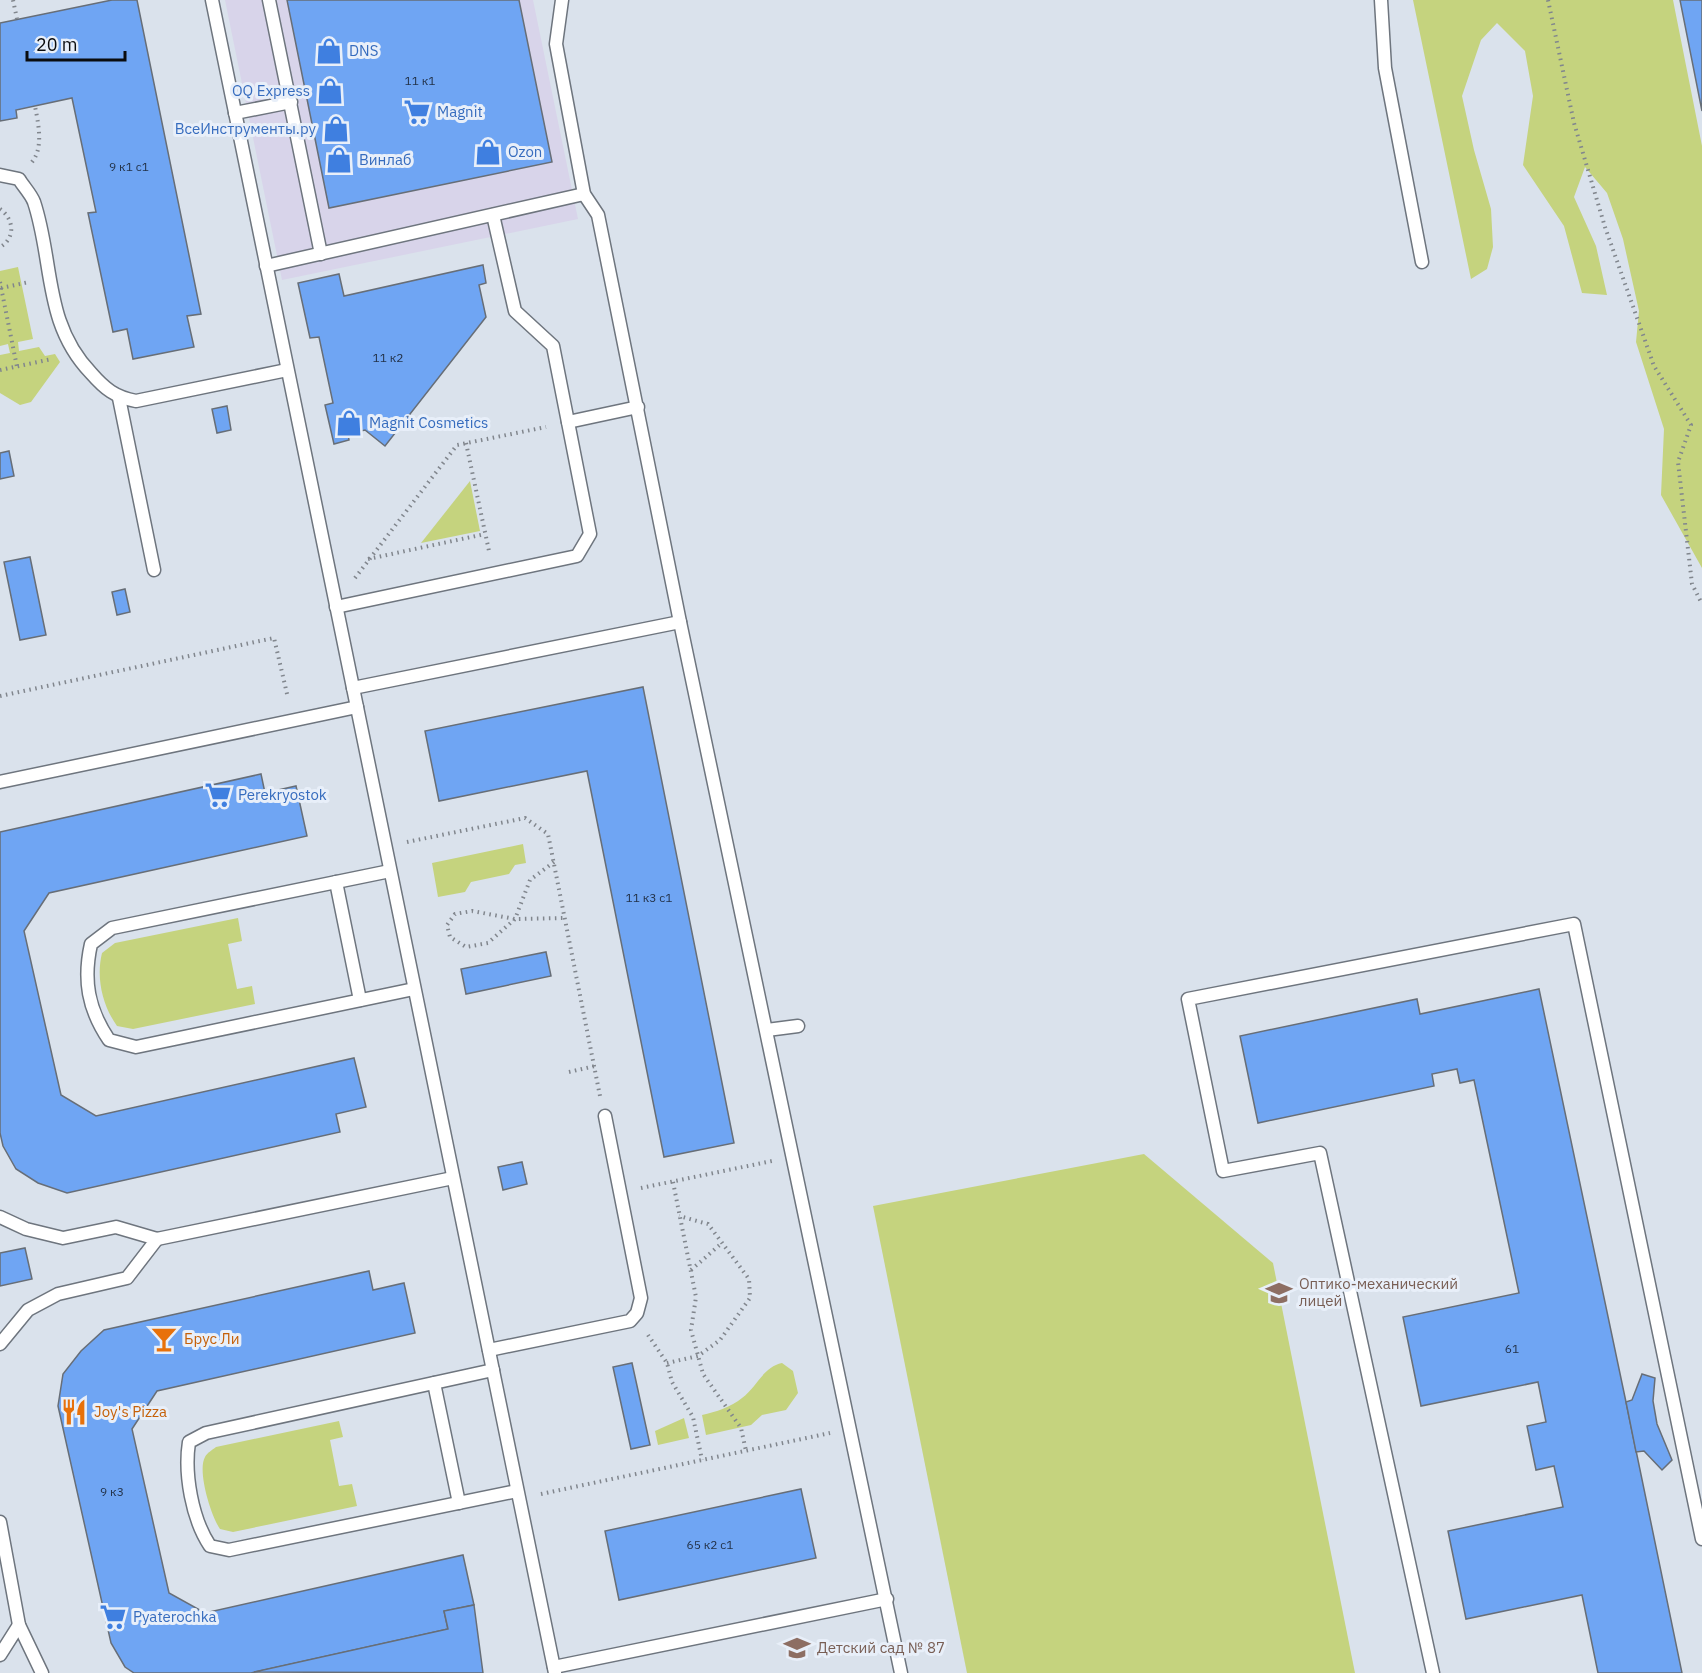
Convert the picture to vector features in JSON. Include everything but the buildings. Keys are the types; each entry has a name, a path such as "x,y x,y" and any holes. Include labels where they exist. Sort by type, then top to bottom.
{"lane":[{"path":"212,0 554,1670 887,1599"},
{"path":"269,0 321,254"},
{"path":"561,0 556,44 584,194 598,215 680,622 901,1673"},
{"path":"1381,0 1385,68 1422,262"},
{"path":"235,113 291,102"},
{"path":"0,175 19,179 33,200 59,324 76,354 106,390 119,398 136,401 287,370"},
{"path":"266,266 584,194"},
{"path":"336,608 577,556 590,534 553,346 515,311 493,215"},
{"path":"119,398 154,570"},
{"path":"568,422 638,407"},
{"path":"353,688 680,622"},
{"path":"0,782 357,707"},
{"path":"390,871 112,928 91,944 85,970 87,980 95,1019 109,1040 136,1047 414,989"},
{"path":"336,882 360,1000"},
{"path":"1433,1673 1320,1153 1223,1171 1188,999 1574,924 1702,1539"},
{"path":"767,1030 798,1026"},
{"path":"489,1350 630,1322 637,1314 641,1298 604,1116"},
{"path":"0,1216 26,1229 63,1238 116,1227 157,1239 453,1178"},
{"path":"0,1344 28,1310 58,1293 127,1278 157,1239"},
{"path":"493,1370 206,1432 189,1442 186,1462 200,1531 210,1546 229,1550 459,1503 518,1495"},
{"path":"434,1383 459,1503"},
{"path":"0,1522 19,1625 42,1673"},
{"path":"0,1655 19,1625"}],"path":[{"path":"13,0 17,20"},
{"path":"1548,0 1574,123 1605,228 1654,366 1691,426 1678,462 1692,584 1702,604"},
{"path":"19,179 36,157 39,130 35,106"},
{"path":"0,209 7,214 12,225 10,236 0,247"},
{"path":"0,282 17,367"},
{"path":"0,370 76,354"},
{"path":"336,608 367,559 457,445 568,422"},
{"path":"466,443 494,574"},
{"path":"367,559 485,534"},
{"path":"0,696 274,638 293,721"},
{"path":"385,847 525,818 548,834 604,1116"},
{"path":"554,862 530,880 515,919 488,943 466,947 450,937 447,925 455,914 472,911 515,919 565,918"},
{"path":"569,1072 595,1066"},
{"path":"620,1192 794,1157"},
{"path":"673,1182 696,1297 691,1330 698,1356 704,1374 741,1428 746,1451"},
{"path":"667,1363 698,1356 720,1340 750,1298 749,1280 708,1224 679,1216"},
{"path":"690,1271 722,1243"},
{"path":"637,1314 667,1363 672,1382 693,1417 702,1460"},
{"path":"518,1495 702,1460 851,1428"}],"shaded area":[{"path":"225,0 533,0 578,219 282,280"}],"green space":[{"path":"1413,0 1673,0 1702,146 1702,568 1661,495 1664,429 1636,342 1639,311 1623,239 1607,193 1585,167 1574,197 1596,246 1607,295 1582,293 1564,226 1523,165 1533,96 1525,51 1497,23 1481,40 1462,96 1474,150 1491,209 1493,247 1487,269 1471,279"},
{"path":"18,267 33,339 18,342 19,351 39,347 45,356 55,354 60,362 31,402 20,405 0,393 0,355 10,353 8,344 0,346 0,271"},
{"path":"470,481 480,531 421,543"},
{"path":"523,844 526,863 515,865 509,874 471,882 465,892 438,897 432,863"},
{"path":"238,918 242,941 228,944 237,989 252,986 255,1004 133,1029 117,1026 107,1009 102,991 100,962 102,953 115,943"},
{"path":"1144,1154 1273,1263 1355,1673 967,1673 873,1206"},
{"path":"782,1363 793,1371 798,1393 786,1410 762,1415 751,1425 706,1435 702,1415 723,1409 738,1401 765,1373 775,1365"},
{"path":"684,1418 689,1438 658,1445 655,1431"},
{"path":"339,1421 343,1437 330,1440 339,1486 352,1484 357,1506 233,1532 220,1529 209,1504 204,1483 203,1464 208,1453 216,1447"}],"place":[{"name":"DNS","path":"329,51"},
{"name":"OQ Express","path":"330,91"},
{"name":"Magnit","path":"417,112"},
{"name":"ВсеИнструменты.ру","path":"336,129"},
{"name":"Ozon","path":"488,152"},
{"name":"Винлаб","path":"339,160"},
{"name":"Magnit Cosmetics","path":"349,423"},
{"name":"Perekryostok","path":"218,795"},
{"name":"Оптико-механический лицей","path":"1279,1293"},
{"name":"Брус Ли","path":"164,1339"},
{"name":"Joy's Pizza","path":"74,1412"},
{"name":"Pyaterochka","path":"113,1617"},
{"name":"Детский сад № 87","path":"797,1648"}]}
